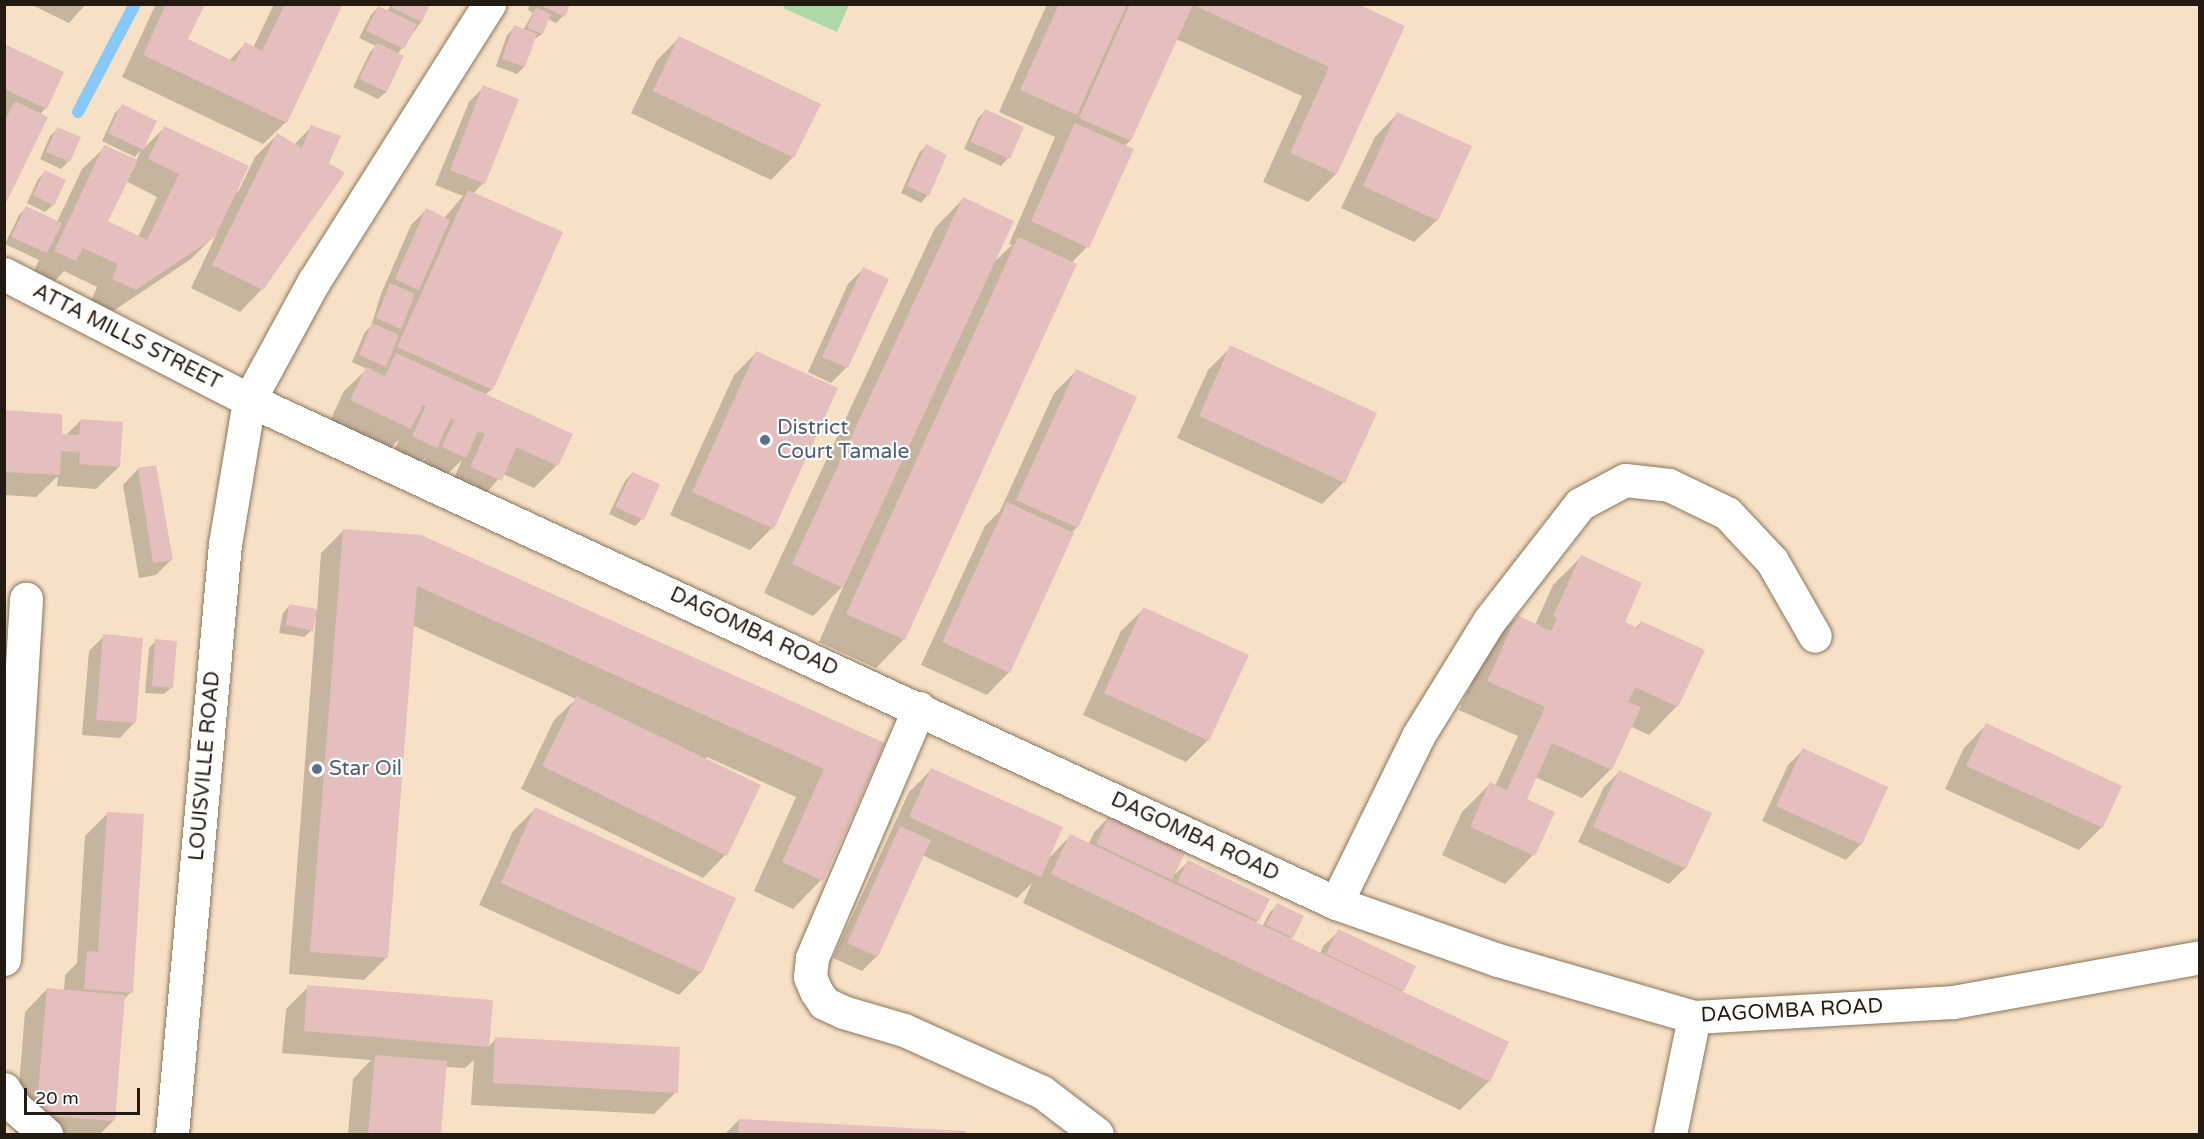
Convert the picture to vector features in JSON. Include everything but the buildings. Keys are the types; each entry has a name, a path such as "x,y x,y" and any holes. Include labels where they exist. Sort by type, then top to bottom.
{"street":[{"name":"LOUISVILLE ROAD","path":"172,1134 225,544 249,400 314,281 489,4"},
{"name":"ATTA MILLS STREET","path":"4,274 249,400"},
{"name":"DAGOMBA ROAD","path":"249,400 919,708 1336,903 1498,960 1694,1017 1953,1002 2199,957"},
{"path":"1336,903 1424,726 1489,621 1580,504 1625,480 1670,485 1727,513 1772,561 1815,636"},
{"path":"4,959 26,599"},
{"path":"919,708 812,958 810,977 824,1003 843,1012 904,1030 1042,1092 1097,1134"},
{"path":"1670,1134 1694,1017"},
{"path":"4,1089 16,1108 46,1134"}],"green space":[{"path":"785,4 849,5 837,32 783,8"}],"waterway":[{"path":"78,112 135,4"}],"place":[{"name":"District Court Tamale","path":"765,440"},
{"name":"Star Oil","path":"317,769"}]}
